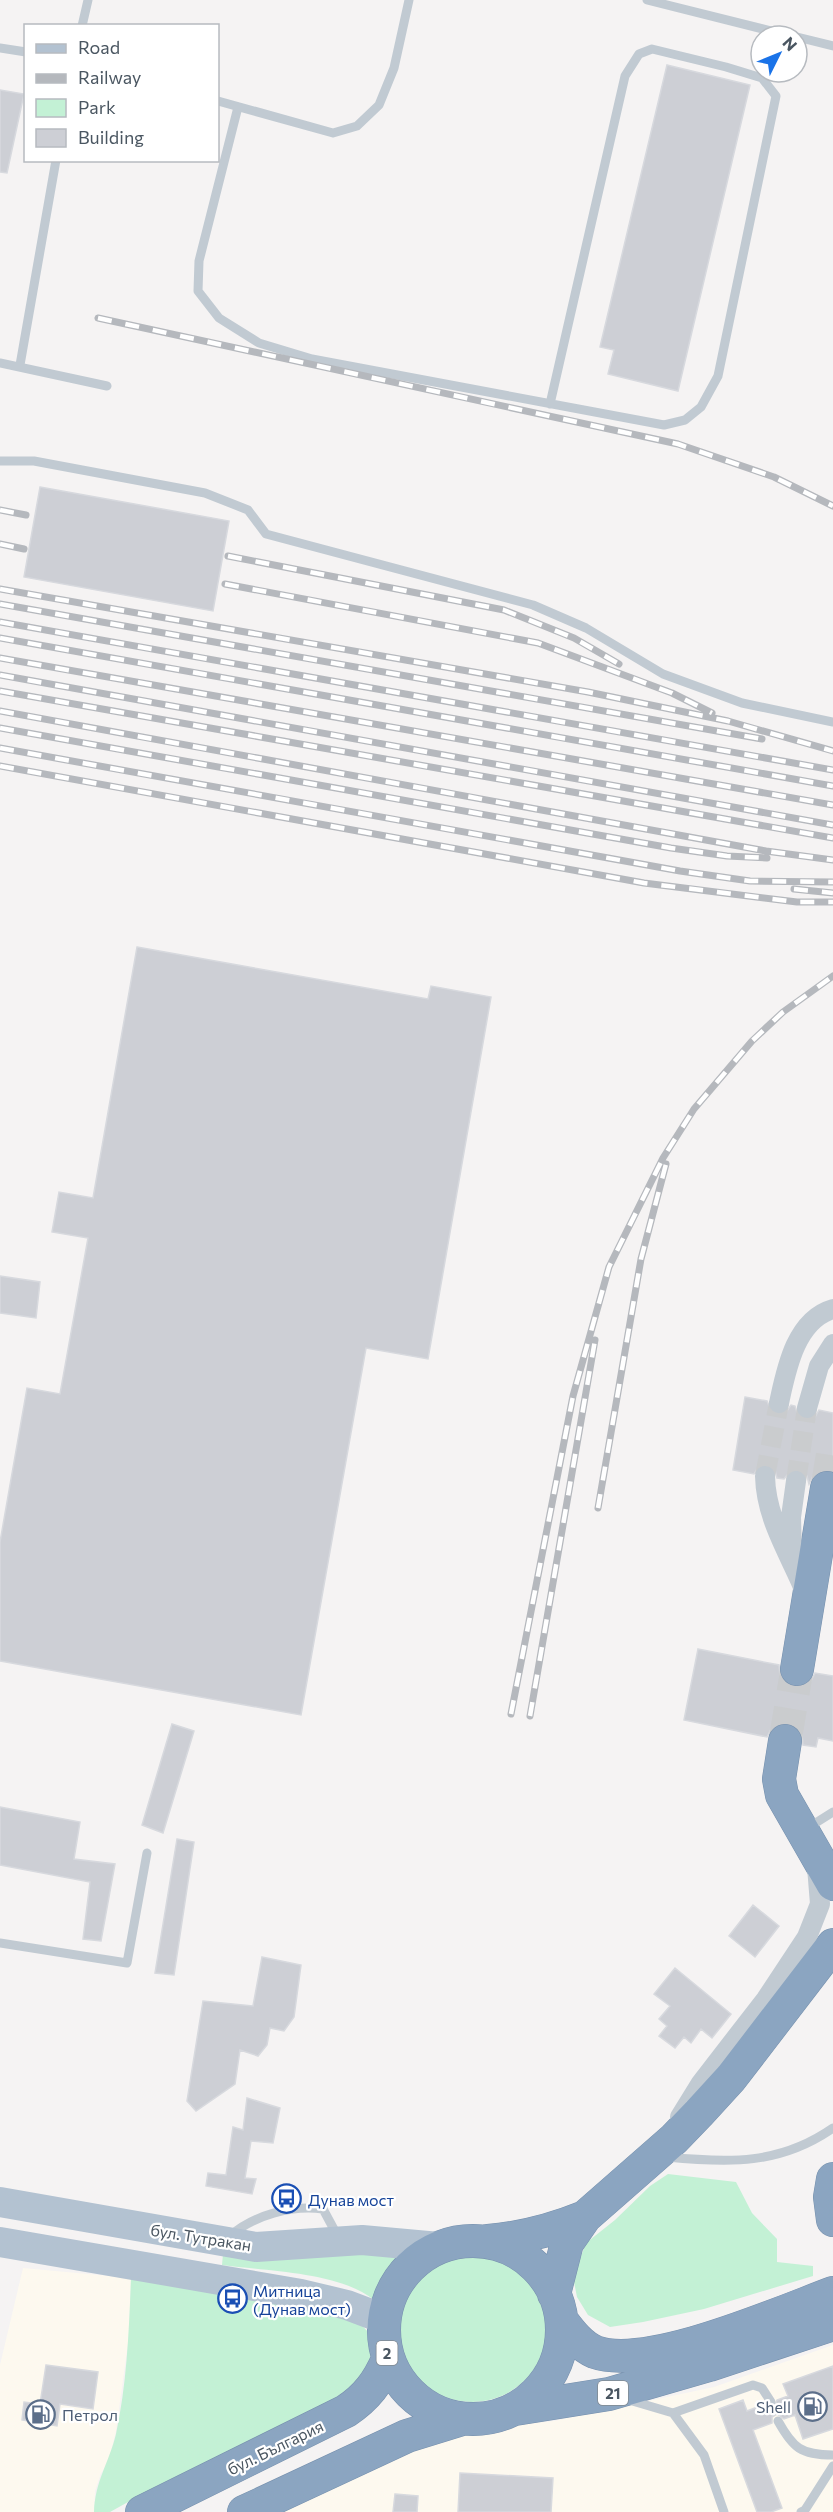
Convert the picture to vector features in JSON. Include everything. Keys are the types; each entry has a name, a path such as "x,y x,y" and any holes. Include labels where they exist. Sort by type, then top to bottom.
{"highway":[{"path":"797,1669 827,1488"},
{"path":"785,1741 778,1779 782,1796 817,1858"},
{"name":"2","path":"244,2512 407,2436 462,2419 489,2418 515,2409 536,2393 552,2372 561,2348 558,2308 567,2243 585,2217 665,2148 731,2078 833,1945"},
{"path":"833,2179 830,2197 833,2220"},
{"path":"482,2241 529,2236 585,2217"},
{"name":"2","path":"462,2419 438,2412 416,2400 399,2381 388,2359 384,2340 384,2319 389,2296 402,2276 418,2259 439,2247 460,2241 482,2241 505,2247 525,2258 542,2274 558,2308 579,2342 594,2351 611,2356 638,2356 716,2335 833,2293"},
{"name":"21","path":"515,2409 609,2394 709,2365 833,2324"},
{"name":"бул. България","path":"142,2512 346,2411 361,2401 373,2388 388,2359"}],"main road":[{"name":"бул. Тутракан","path":"0,2202 256,2247 340,2240 439,2247"},
{"path":"0,2242 302,2294 347,2304 384,2319"}],"street":[{"path":"779,1403 788,1365 799,1340 813,1322 833,1309"},
{"path":"807,1408 819,1366 833,1344"},
{"path":"765,1476 765,1498 774,1527 792,1559 809,1602"},
{"path":"792,1559 790,1516 796,1481"},
{"path":"665,2148 681,2113 766,1999 807,1937 820,1904 817,1858"}],"lane":[{"path":"82,24 87,0"},
{"path":"219,101 333,133 357,126 379,105 394,68 408,4 419,0"},
{"path":"647,0 749,26"},
{"path":"809,41 832,46"},
{"path":"0,48 24,52"},
{"path":"238,107 199,261 198,291 219,318 259,343 312,359 550,404 664,425 685,420 701,406 718,376 776,96 762,78 652,49 639,54 634,61 625,76 550,404"},
{"path":"20,365 56,162"},
{"path":"0,363 20,365 107,386"},
{"path":"0,461 34,462 205,493 248,510 266,534 533,605 586,628 663,674 742,704 833,722"},
{"path":"817,1858 833,1812"},
{"path":"0,1943 127,1964 147,1853"},
{"path":"665,2148 760,2160 794,2150 833,2128"},
{"path":"609,2394 673,2413 753,2385 762,2388 771,2402"},
{"path":"673,2413 704,2455 724,2512"},
{"path":"778,2421 791,2444 813,2455 833,2455"},
{"path":"801,2512 805,2510 833,2466"}],"shaded area":[{"path":"23,2268 131,2278 129,2336 116,2431 108,2464 101,2473 95,2491 94,2512 0,2512 0,2365"},
{"path":"833,2345 833,2512 274,2512 433,2441 515,2425 554,2421 714,2387"}],"green space":[{"path":"668,2174 736,2182 752,2213 777,2239 777,2262 813,2266 813,2276 704,2309 643,2322 610,2327 588,2315 577,2297 573,2277 586,2243 615,2220 650,2186"},
{"path":"312,2247 404,2255 405,2260 390,2276 378,2299 374,2300 360,2291 323,2278 222,2265 223,2254"},
{"path":"472,2252 501,2257 514,2264 525,2274 535,2285 542,2298 547,2327 542,2356 535,2369 525,2380 514,2390 501,2397 472,2402 443,2397 430,2390 419,2380 409,2369 402,2356 397,2327 402,2298 409,2285 419,2274 430,2264 443,2257"},
{"path":"131,2278 285,2301 357,2320 369,2333 372,2344 370,2363 353,2385 326,2405 157,2486 110,2512 94,2512 97,2491 120,2415 127,2356"}],"building":[{"path":"667,65 750,85 678,391 608,374 614,350 600,347"},
{"path":"0,90 24,94 7,173 0,172"},
{"path":"40,487 229,521 213,611 24,577"},
{"path":"137,947 428,999 431,986 491,997 428,1359 366,1348 301,1715 0,1661 0,1542 27,1388 60,1394 88,1238 52,1232 59,1192 93,1198"},
{"path":"0,1276 40,1282 36,1318 0,1313"},
{"path":"745,1397 767,1401 771,1411 777,1415 787,1411 791,1405 795,1406 798,1416 804,1420 815,1417 819,1410 833,1413 833,1471 820,1471 813,1476 809,1484 807,1476 798,1469 791,1470 784,1479 777,1478 775,1470 770,1465 759,1466 754,1474 733,1470"},
{"path":"698,1649 779,1665 780,1676 785,1683 793,1687 804,1686 811,1681 815,1673 833,1676 833,1741 818,1738 816,1747 803,1745 802,1734 796,1726 787,1722 771,1729 767,1737 684,1720"},
{"path":"172,1724 194,1731 163,1833 142,1825"},
{"path":"0,1807 80,1822 74,1859 115,1864 101,1941 83,1939 90,1882 0,1865"},
{"path":"177,1839 194,1842 174,1975 155,1973"},
{"path":"753,1905 779,1926 755,1957 729,1936"},
{"path":"262,1957 301,1965 294,2017 284,2031 270,2028 267,2045 258,2056 240,2050 235,2084 196,2111 187,2101 203,2001 253,2006"},
{"path":"675,1968 731,2014 712,2038 701,2029 691,2043 684,2037 675,2048 659,2036 667,2026 659,2019 670,2006 654,1994"},
{"path":"247,2098 280,2108 273,2143 251,2141 245,2178 256,2179 252,2194 206,2186 208,2173 226,2175 233,2127 243,2130"},
{"path":"46,2365 98,2372 93,2409 60,2404 57,2426 22,2420 24,2402 40,2404"},
{"path":"833,2366 833,2429 803,2439 795,2415 784,2419 777,2414 772,2417 772,2423 753,2430 782,2508 771,2512 757,2512 719,2409 743,2400 747,2411 765,2404 768,2408 774,2408 777,2400 788,2396 783,2384"},
{"path":"460,2473 553,2478 551,2512 458,2512"},
{"path":"395,2494 418,2496 417,2512 393,2512"}],"tunnel":[{"path":"765,1476 779,1403"},
{"path":"796,1481 807,1408"},
{"path":"827,1488 833,1451"},
{"path":"785,1741 797,1669"}],"railway":[{"path":"98,318 678,444 774,477 833,506"},
{"path":"0,510 26,515"},
{"path":"0,544 24,549"},
{"path":"228,556 504,610 574,638 619,664"},
{"path":"225,584 538,643 672,693 712,713"},
{"path":"0,589 588,692 728,721 833,751"},
{"path":"0,604 762,739"},
{"path":"0,622 833,770"},
{"path":"0,638 833,786"},
{"path":"0,658 833,805"},
{"path":"0,675 833,825"},
{"path":"0,691 833,838"},
{"path":"0,711 766,851 833,860"},
{"path":"0,728 671,848 727,856 767,858"},
{"path":"0,748 680,871 750,881 833,882"},
{"path":"0,766 644,883 797,902 833,902"},
{"path":"794,889 833,893"},
{"path":"511,1714 573,1396 609,1267 663,1158 694,1109 752,1041 783,1012 833,976"},
{"path":"598,1508 641,1259 666,1164"},
{"path":"530,1716 595,1340"}],"place":[{"name":"Дунав мост","path":"287,2199"},
{"name":"Митница (Дунав мост)","path":"232,2299"},
{"name":"Shell","path":"812,2406"},
{"name":"Петрол","path":"41,2414"}]}
